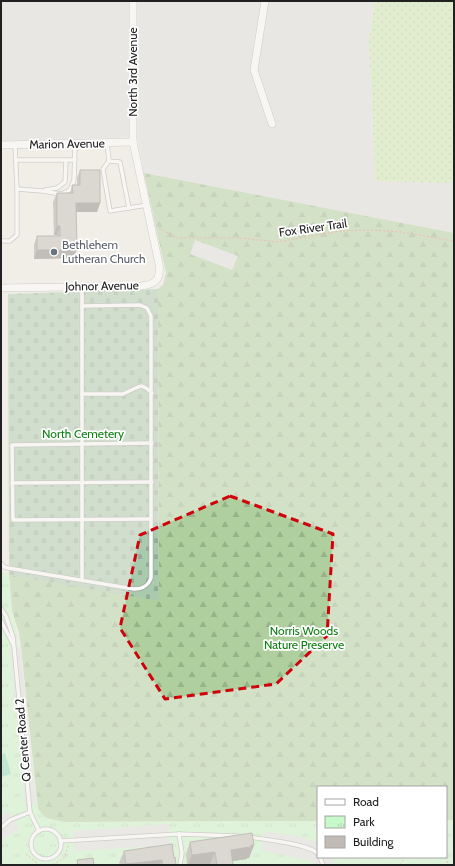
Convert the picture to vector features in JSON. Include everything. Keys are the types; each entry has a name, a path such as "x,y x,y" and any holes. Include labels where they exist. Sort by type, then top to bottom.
{"street":[{"name":"North 3rd Avenue","path":"133,1 133,142"},
{"path":"265,1 254,70 272,124"},
{"name":"Marion Avenue","path":"1,145 133,142"},
{"name":"Johnor Avenue","path":"1,288 148,286 154,283 160,269 133,142"}],"lane":[{"path":"17,189 61,194 70,190 74,180 75,143"},
{"path":"107,143 109,161 103,169 110,211 147,205"},
{"path":"1,241 10,241 17,235 15,145"},
{"path":"16,160 74,160"},
{"path":"42,191 57,188 65,182 66,160"},
{"path":"109,161 120,162 130,208"},
{"path":"82,287 82,580"},
{"path":"1,563 7,568 134,589 142,588 148,585 151,575 152,321 147,308 140,305 82,306"},
{"path":"82,394 123,394 142,386 152,393"},
{"path":"151,519 13,520 12,445 152,443"},
{"path":"12,483 152,482"},
{"path":"1,609 6,616 13,637 14,647"},
{"path":"1,621 14,647"},
{"name":"Q Center Road 2","path":"14,647 30,812 39,831"},
{"path":"1,828 10,820 30,812"},
{"path":"43,829 52,830 56,833 60,841 59,851 51,857 46,858 37,856 31,843 32,838 43,829"},
{"path":"60,841 179,834 229,835 271,840 309,848 317,853"},
{"path":"179,834 182,853 180,865"}],"path":[{"name":"Fox River Trail","path":"152,226 160,228 177,238 240,238 277,242 342,231 371,230 401,232 454,241"},
{"path":"53,865 65,857 68,850 69,841"},
{"path":"26,854 39,865"}],"highlighted area":[{"path":"230,496 333,534 327,636 276,684 165,699 120,628 140,535"}],"shaded area":[{"path":"1,1 375,1 369,40 375,181 454,183 454,233 144,173 137,137 1,141"},
{"path":"195,240 238,256 232,270 190,254"},
{"path":"21,647 36,803 25,804 10,648"},
{"path":"9,811 19,829 4,839 1,843 1,817"},
{"path":"169,824 170,845 75,851 73,831"},
{"path":"265,831 301,837 317,842 317,858 332,858 334,865 314,865 314,862 262,850"}],"green space":[{"path":"375,1 454,1 454,183 375,181 369,40"},
{"name":"Norris Woods Nature Preserve","path":"144,173 454,233 454,820 447,820 447,786 317,786 317,821 54,822 40,814 38,809 21,647 19,633 12,611 9,575 159,600 158,289 163,285 166,273"},
{"name":"North Cemetery","path":"158,289 159,601 9,575 8,294"},
{"path":"1,571 9,575 12,611 15,621 38,809 46,818 65,822 317,821 317,858 447,858 447,820 454,820 454,865 1,865"},
{"path":"5,753 11,774 1,777 1,754"}],"building":[{"path":"80,170 100,170 100,203 76,203 77,250 37,250 37,236 60,236 60,226 57,226 57,193 73,193 72,185 80,185"},
{"path":"252,833 254,845 251,845 251,847 231,850 233,865 217,865 215,852 192,855 190,842"},
{"path":"172,844 176,865 163,865 162,860 126,864 124,851"},
{"path":"93,858 94,865 78,865 77,860"}],"place":[{"name":"Bethlehem Lutheran Church","path":"54,252"}]}
